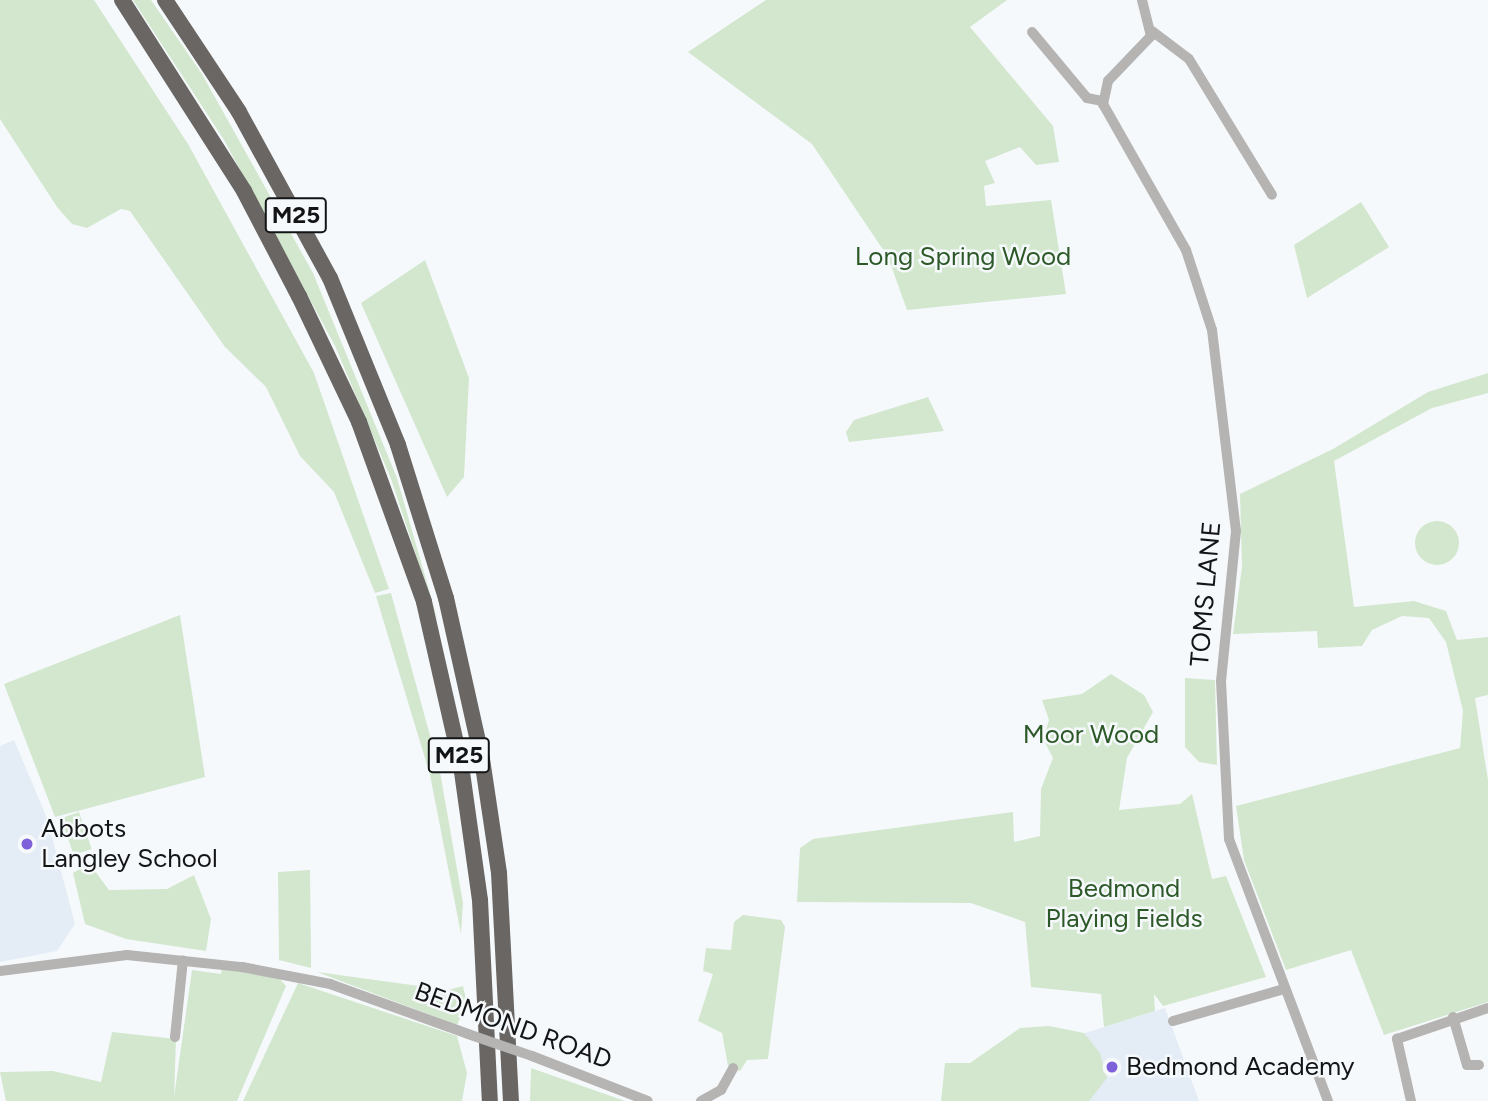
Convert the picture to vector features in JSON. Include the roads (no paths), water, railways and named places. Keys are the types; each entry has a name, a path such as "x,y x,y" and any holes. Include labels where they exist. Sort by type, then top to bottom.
{"highway":[{"name":"M25","path":"122,0 244,191 299,296 359,422 424,602 461,765 480,900 489,1101"},
{"name":"M25","path":"165,0 239,112 324,267 398,445 446,598 482,759 499,873 511,1101"}],"street":[{"path":"1142,0 1152,31 1189,60 1272,195"},
{"path":"1102,101 1108,80 1143,48 1152,31"},
{"name":"TOMS LANE","path":"1032,32 1087,98 1102,101 1186,250 1212,330 1236,531 1222,681 1229,839 1325,1100"},
{"name":"BEDMOND ROAD","path":"0,971 74,957 183,960 323,985 532,1056 648,1101"},
{"path":"175,1037 183,960"},
{"path":"1173,1020 1284,989"},
{"path":"1412,1101 1396,1039 1453,1017 1488,1008"},
{"path":"1453,1017 1468,1065 1479,1065"},
{"path":"701,1101 721,1090 733,1068"}],"place":[{"name":"Abbots Langley School","path":"27,844"},
{"name":"Bedmond Academy","path":"1112,1067"}],"park label":[{"name":"Long Spring Wood","path":"963,257"},
{"name":"Moor Wood","path":"1091,735"},
{"name":"Bedmond Playing Fields","path":"1124,904"}]}
